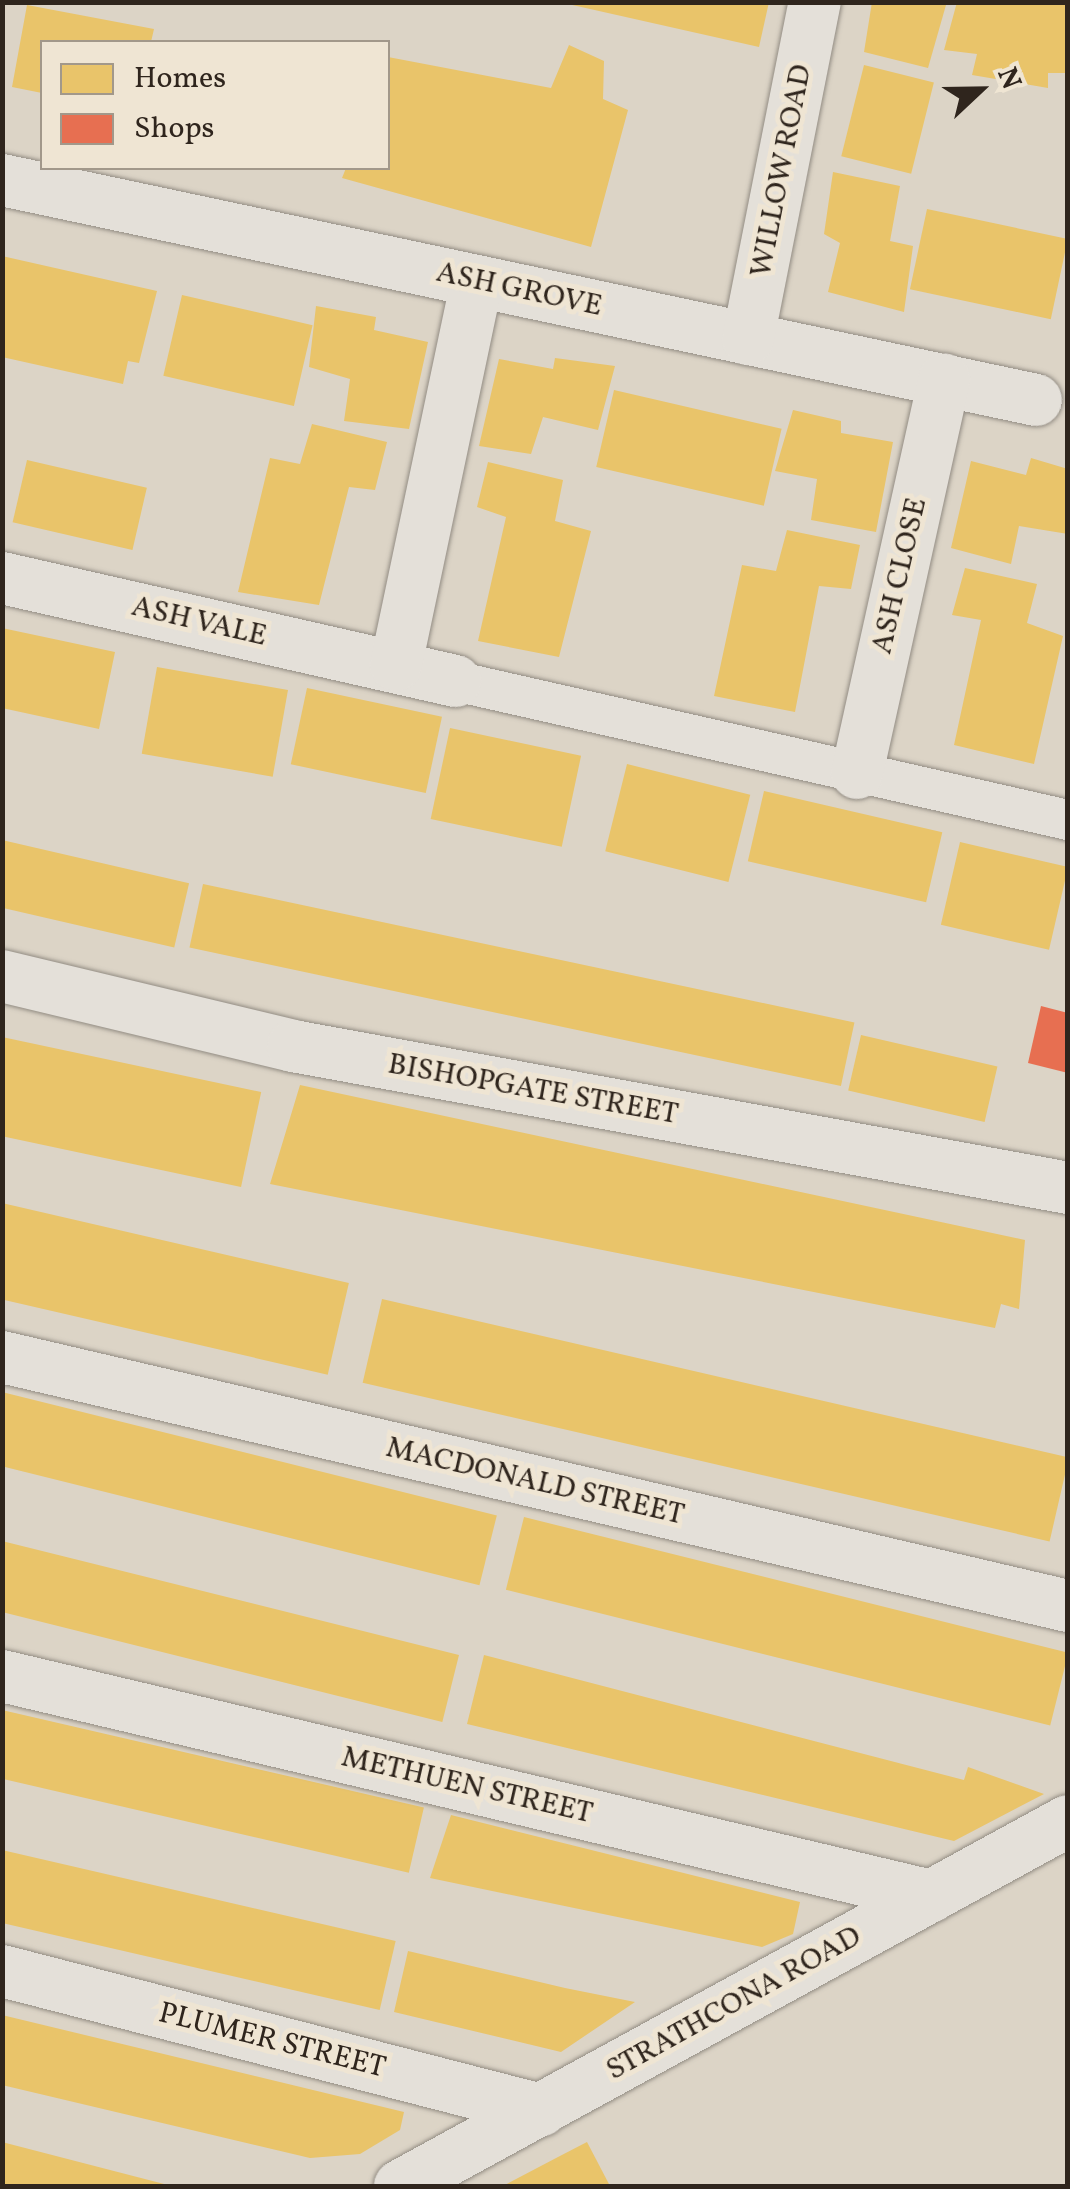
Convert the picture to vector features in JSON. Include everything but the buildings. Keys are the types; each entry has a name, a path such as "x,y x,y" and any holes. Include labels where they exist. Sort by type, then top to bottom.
{"street":[{"name":"WILLOW ROAD","path":"748,339 815,2"},
{"name":"ASH GROVE","path":"2,180 1036,400"},
{"path":"396,666 477,281"},
{"name":"ASH CLOSE","path":"857,773 944,380"},
{"name":"ASH VALE","path":"2,578 455,682"},
{"path":"455,682 1068,820"},
{"name":"BISHOPGATE STREET","path":"2,976 293,1046 1068,1188"},
{"name":"MACDONALD STREET","path":"2,1357 1068,1606"},
{"name":"METHUEN STREET","path":"2,1676 931,1896"},
{"name":"STRATHCONA ROAD","path":"400,2186 1068,1821"},
{"name":"PLUMER STREET","path":"2,1971 541,2110"}]}
